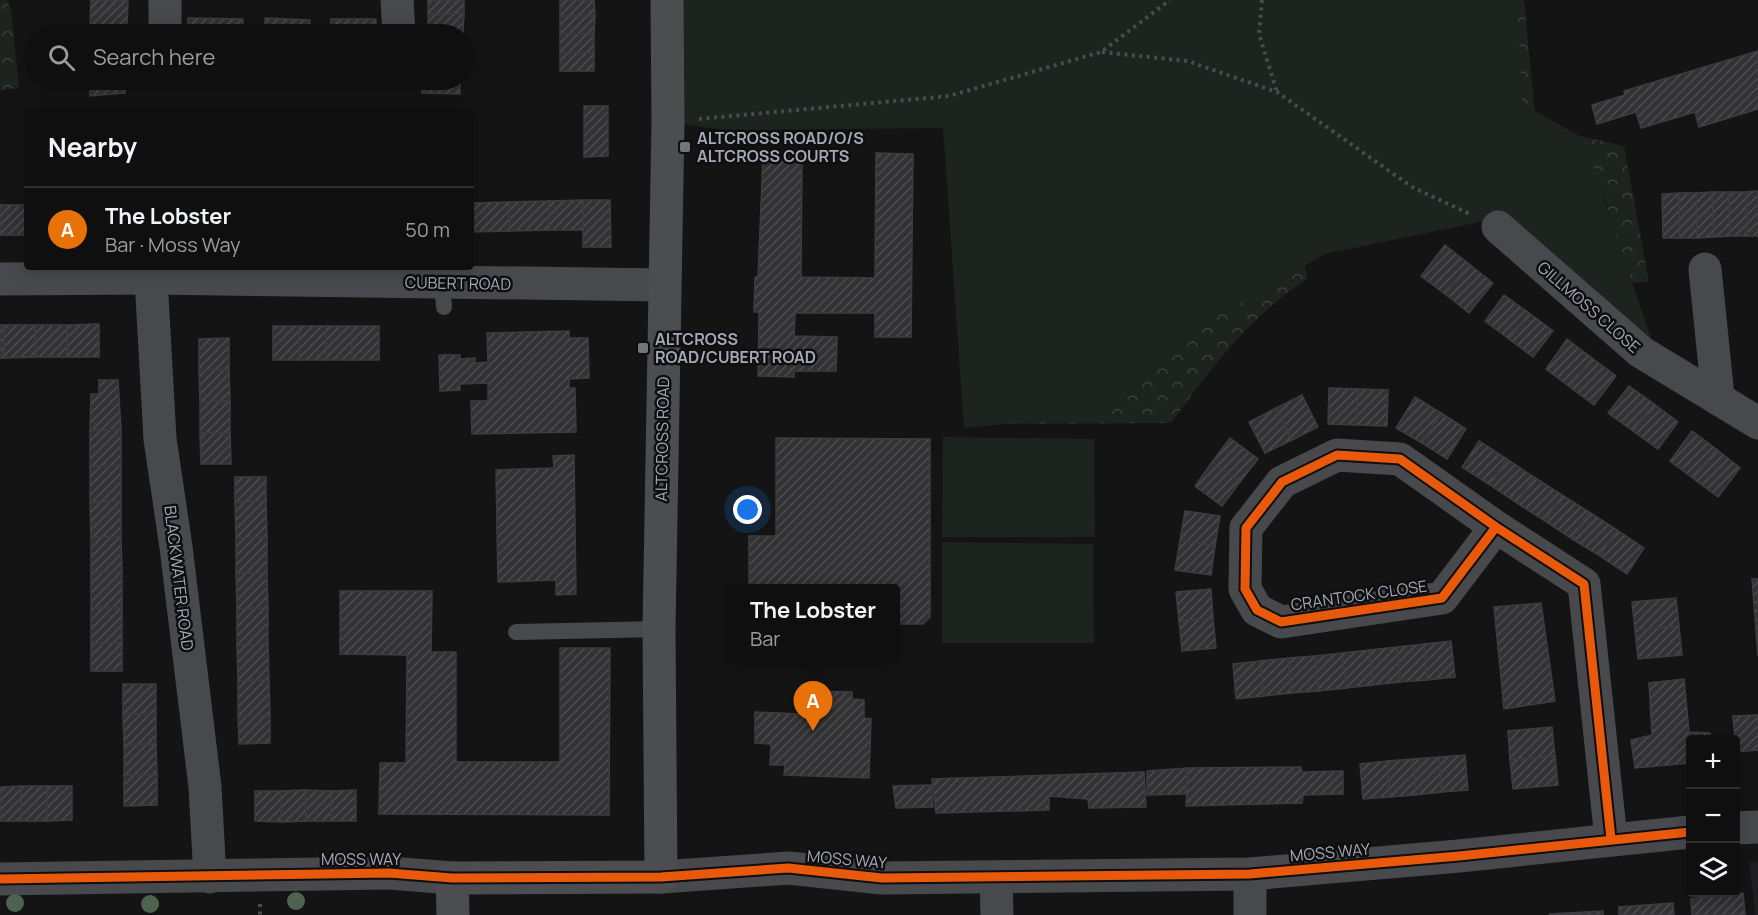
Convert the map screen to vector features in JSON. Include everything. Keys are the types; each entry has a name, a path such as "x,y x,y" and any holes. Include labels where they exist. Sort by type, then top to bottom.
{"street":[{"path":"165,0 165,24"},
{"path":"397,0 398,24"},
{"name":"ALTCROSS ROAD","path":"661,877 659,630 669,122 667,0"},
{"name":"GILLMOSS CLOSE","path":"1498,227 1641,352 1758,423"},
{"path":"1705,269 1718,397"},
{"name":"CUBERT ROAD","path":"0,279 151,278 443,295 664,285"},
{"name":"BLACKWATER ROAD","path":"151,278 160,439 176,547 205,788 210,877"},
{"name":"CRANTOCK CLOSE","path":"1496,527 1442,598 1281,622 1257,610 1245,589 1246,528 1282,482 1337,455 1400,459 1496,527 1584,584 1611,839"},
{"path":"1740,828 1758,826"},
{"name":"MOSS WAY","path":"0,879 389,873 452,878 661,877 788,868 882,878 1250,874 1459,856 1686,832"},
{"path":"1250,874 1250,915"},
{"path":"452,878 453,915"},
{"path":"996,878 997,915"}],"lane":[{"path":"516,632 659,630"}],"path":[{"path":"669,122 949,96 1101,52 1170,0"},
{"path":"1262,0 1259,34 1277,92"},
{"path":"1101,52 1187,61 1277,92 1412,187 1498,227"}],"shaded area":[{"path":"1758,861 1758,915 1755,915 1749,862"}],"green space":[{"path":"0,0 7,0 11,10 19,88 0,90"},
{"path":"667,0 1517,0 1522,103 1583,138 1662,370 1480,222 1325,254 1208,322 1107,415 964,428 943,128 724,130 668,122"},
{"path":"1458,0 1524,0 1536,126 1624,146 1649,282 1624,283 1609,213 1599,187 1593,179 1580,170 1545,161 1513,146 1491,132 1457,97 1447,76 1444,53 1447,28"},
{"path":"1289,215 1308,278 1287,293 1250,326 1217,362 1171,423 973,424"},
{"path":"943,437 1094,439 1095,537 942,537"},
{"path":"942,542 1093,544 1094,643 942,643"}],"building":[{"path":"91,0 128,0 127,24 90,24"},
{"path":"428,0 464,0 464,14 428,14"},
{"path":"560,0 594,0 595,16 560,16"},
{"path":"428,14 464,14 464,24 428,24"},
{"path":"560,16 595,16 594,34 560,34"},
{"path":"188,18 243,19 243,24 188,24"},
{"path":"265,18 310,20 310,24 265,24"},
{"path":"331,19 376,19 376,24 331,24"},
{"path":"560,34 594,34 594,53 560,53"},
{"path":"1758,51 1758,109 1699,127 1695,112 1641,128 1636,112 1597,124 1592,105 1625,95 1624,91"},
{"path":"560,53 594,53 594,71 560,71"},
{"path":"90,90 125,90 125,93 90,96"},
{"path":"422,90 460,90 460,94 422,93"},
{"path":"584,106 608,106 608,156 584,157"},
{"path":"876,153 913,154 911,337 875,337 875,313 795,313 794,336 837,337 836,371 794,371 794,377 758,376 759,312 754,312 755,277 758,277 763,157 802,157 801,277 875,278"},
{"path":"1758,191 1758,236 1747,236 1746,192"},
{"path":"1712,192 1714,237 1697,238 1696,193"},
{"path":"1712,192 1729,192 1730,236 1714,237"},
{"path":"1729,192 1746,192 1747,236 1730,236"},
{"path":"1679,193 1680,238 1663,238 1662,194"},
{"path":"1679,193 1696,193 1697,238 1680,238"},
{"path":"583,200 610,200 611,247 583,247"},
{"path":"583,200 583,230 549,230 549,201"},
{"path":"549,201 549,230 510,231 509,202"},
{"path":"509,202 510,231 474,232 474,203"},
{"path":"0,205 24,205 24,235 0,235"},
{"path":"1445,245 1469,264 1445,294 1421,276"},
{"path":"1469,264 1493,283 1469,313 1445,294"},
{"path":"1504,295 1529,313 1509,339 1485,321"},
{"path":"1529,313 1553,331 1533,357 1509,339"},
{"path":"99,324 99,357 67,357 67,325"},
{"path":"0,325 4,325 4,358 0,358"},
{"path":"4,325 35,325 36,357 4,358"},
{"path":"35,325 67,325 67,357 36,357"},
{"path":"273,326 299,326 299,360 273,360"},
{"path":"299,326 326,326 326,360 299,360"},
{"path":"326,326 352,326 352,360 326,360"},
{"path":"352,326 379,326 379,360 352,360"},
{"path":"569,331 569,338 588,338 589,378 569,379 569,388 575,388 576,432 472,434 471,401 488,401 488,383 460,384 460,390 440,391 439,355 460,355 460,359 475,358 475,363 488,362 487,333"},
{"path":"229,338 229,370 199,370 199,339"},
{"path":"1567,339 1592,358 1570,387 1546,369"},
{"path":"1592,358 1616,376 1594,405 1570,387"},
{"path":"199,370 229,370 230,401 200,402"},
{"path":"99,380 118,380 121,430 90,430 91,394 99,394"},
{"path":"1629,386 1654,404 1633,431 1608,413"},
{"path":"1329,388 1358,389 1357,425 1328,424"},
{"path":"1358,389 1388,390 1387,426 1357,425"},
{"path":"1302,395 1318,427 1292,440 1276,408"},
{"path":"1415,397 1441,413 1422,443 1396,428"},
{"path":"230,401 230,433 200,433 200,402"},
{"path":"1654,404 1678,422 1658,449 1633,431"},
{"path":"1276,408 1292,440 1265,453 1249,422"},
{"path":"1441,413 1466,429 1447,459 1422,443"},
{"path":"90,430 121,430 121,466 90,466"},
{"path":"1692,431 1716,449 1694,479 1670,461"},
{"path":"200,433 230,433 231,464 201,464"},
{"path":"776,438 930,439 930,617 923,624 900,624 900,584 749,584 749,536 776,536"},
{"path":"1230,438 1258,459 1240,482 1212,462"},
{"path":"1479,441 1507,459 1490,485 1462,467"},
{"path":"1716,449 1740,468 1718,497 1694,479"},
{"path":"574,455 576,594 556,595 556,580 498,582 496,470 554,468 553,456"},
{"path":"1507,459 1534,477 1517,503 1490,485"},
{"path":"1212,462 1240,482 1222,506 1195,486"},
{"path":"90,466 121,466 121,501 90,502"},
{"path":"235,477 266,477 266,501 235,502"},
{"path":"1534,477 1562,495 1545,521 1517,503"},
{"path":"1562,495 1589,512 1572,539 1545,521"},
{"path":"121,501 121,537 91,537 90,502"},
{"path":"266,501 267,537 236,538 235,502"},
{"path":"1185,511 1220,516 1215,546 1180,540"},
{"path":"1589,512 1617,530 1600,556 1572,539"},
{"path":"1617,530 1644,548 1627,574 1600,556"},
{"path":"91,537 121,537 122,572 91,572"},
{"path":"267,537 267,573 236,573 236,538"},
{"path":"1180,540 1215,546 1211,575 1175,570"},
{"path":"91,572 122,572 122,608 91,608"},
{"path":"236,573 267,573 268,608 237,609"},
{"path":"1752,579 1758,579 1758,656"},
{"path":"1211,589 1213,618 1179,621 1176,592"},
{"path":"340,591 432,591 431,652 456,652 456,762 560,762 560,648 610,648 609,815 379,814 380,763 406,763 407,655 340,654"},
{"path":"1676,598 1679,626 1635,630 1632,602"},
{"path":"1541,603 1555,701 1504,709 1494,607"},
{"path":"91,608 122,608 122,643 91,643"},
{"path":"268,608 268,644 237,645 237,609"},
{"path":"1213,618 1216,648 1182,651 1179,621"},
{"path":"1679,626 1682,655 1638,659 1635,630"},
{"path":"1451,641 1455,677 1427,680 1424,644"},
{"path":"91,643 122,643 122,671 91,671"},
{"path":"268,644 269,680 238,681 237,645"},
{"path":"1424,644 1427,680 1400,682 1397,647"},
{"path":"1397,647 1400,682 1373,685 1369,650"},
{"path":"1369,650 1373,685 1346,688 1342,653"},
{"path":"1342,653 1346,688 1319,691 1315,656"},
{"path":"1315,656 1319,691 1291,693 1288,658"},
{"path":"1288,658 1291,693 1264,696 1260,661"},
{"path":"1260,661 1264,696 1236,699 1233,664"},
{"path":"1684,679 1689,732 1710,733 1710,735 1686,735 1686,763 1635,768 1631,740 1652,735 1649,683"},
{"path":"269,680 270,716 238,716 238,681"},
{"path":"123,684 156,684 156,714 123,714"},
{"path":"800,691 852,692 852,699 864,700 864,718 871,719 869,778 784,775 785,765 770,765 771,744 755,743 755,712 800,714"},
{"path":"123,714 156,714 156,744 124,745"},
{"path":"1758,715 1758,750 1740,752 1740,735 1735,735 1733,716"},
{"path":"238,716 270,716 270,743 239,744"},
{"path":"1552,727 1555,756 1510,760 1508,731"},
{"path":"156,744 157,775 124,775 124,745"},
{"path":"1465,755 1468,790 1442,792 1439,757"},
{"path":"1555,756 1558,785 1513,789 1510,760"},
{"path":"1439,757 1442,792 1416,795 1413,759"},
{"path":"1413,759 1416,795 1390,797 1387,761"},
{"path":"1387,761 1390,797 1363,799 1360,764"},
{"path":"1301,767 1302,772 1343,771 1343,794 1303,795 1302,803 1186,806 1188,768"},
{"path":"1188,768 1185,794 1147,795 1147,771"},
{"path":"1144,772 1146,807 1089,808 1088,799 1049,796 1049,810 936,813 932,779"},
{"path":"124,775 157,775 157,805 124,806"},
{"path":"931,785 933,807 896,808 893,786"},
{"path":"21,786 47,786 47,821 21,821"},
{"path":"21,786 21,821 0,821 0,787"},
{"path":"47,786 72,786 72,820 47,821"},
{"path":"305,790 331,791 331,821 306,821"},
{"path":"305,790 306,821 281,822 280,791"},
{"path":"356,790 356,821 331,821 331,791"},
{"path":"255,791 280,791 281,822 255,821"},
{"path":"1740,893 1743,893 1745,915 1692,915 1691,899 1740,897"},
{"path":"1673,903 1674,915 1619,915 1619,907"},
{"path":"1603,911 1603,915 1549,914"}],"cycle path":[{"path":"1496,527 1442,598 1281,622 1257,610 1245,589 1246,528 1282,482 1337,455 1400,459 1496,527 1584,584 1611,839"},
{"path":"0,879 389,873 452,878 661,877 788,868 882,878 1250,874 1459,856 1686,832"}],"place":[{"name":"ALTCROSS ROAD/O/S ALTCROSS COURTS","path":"685,147"},
{"name":"ALTCROSS ROAD/CUBERT ROAD","path":"643,348"},
{"name":"The Lobster","path":"813,731"}]}
